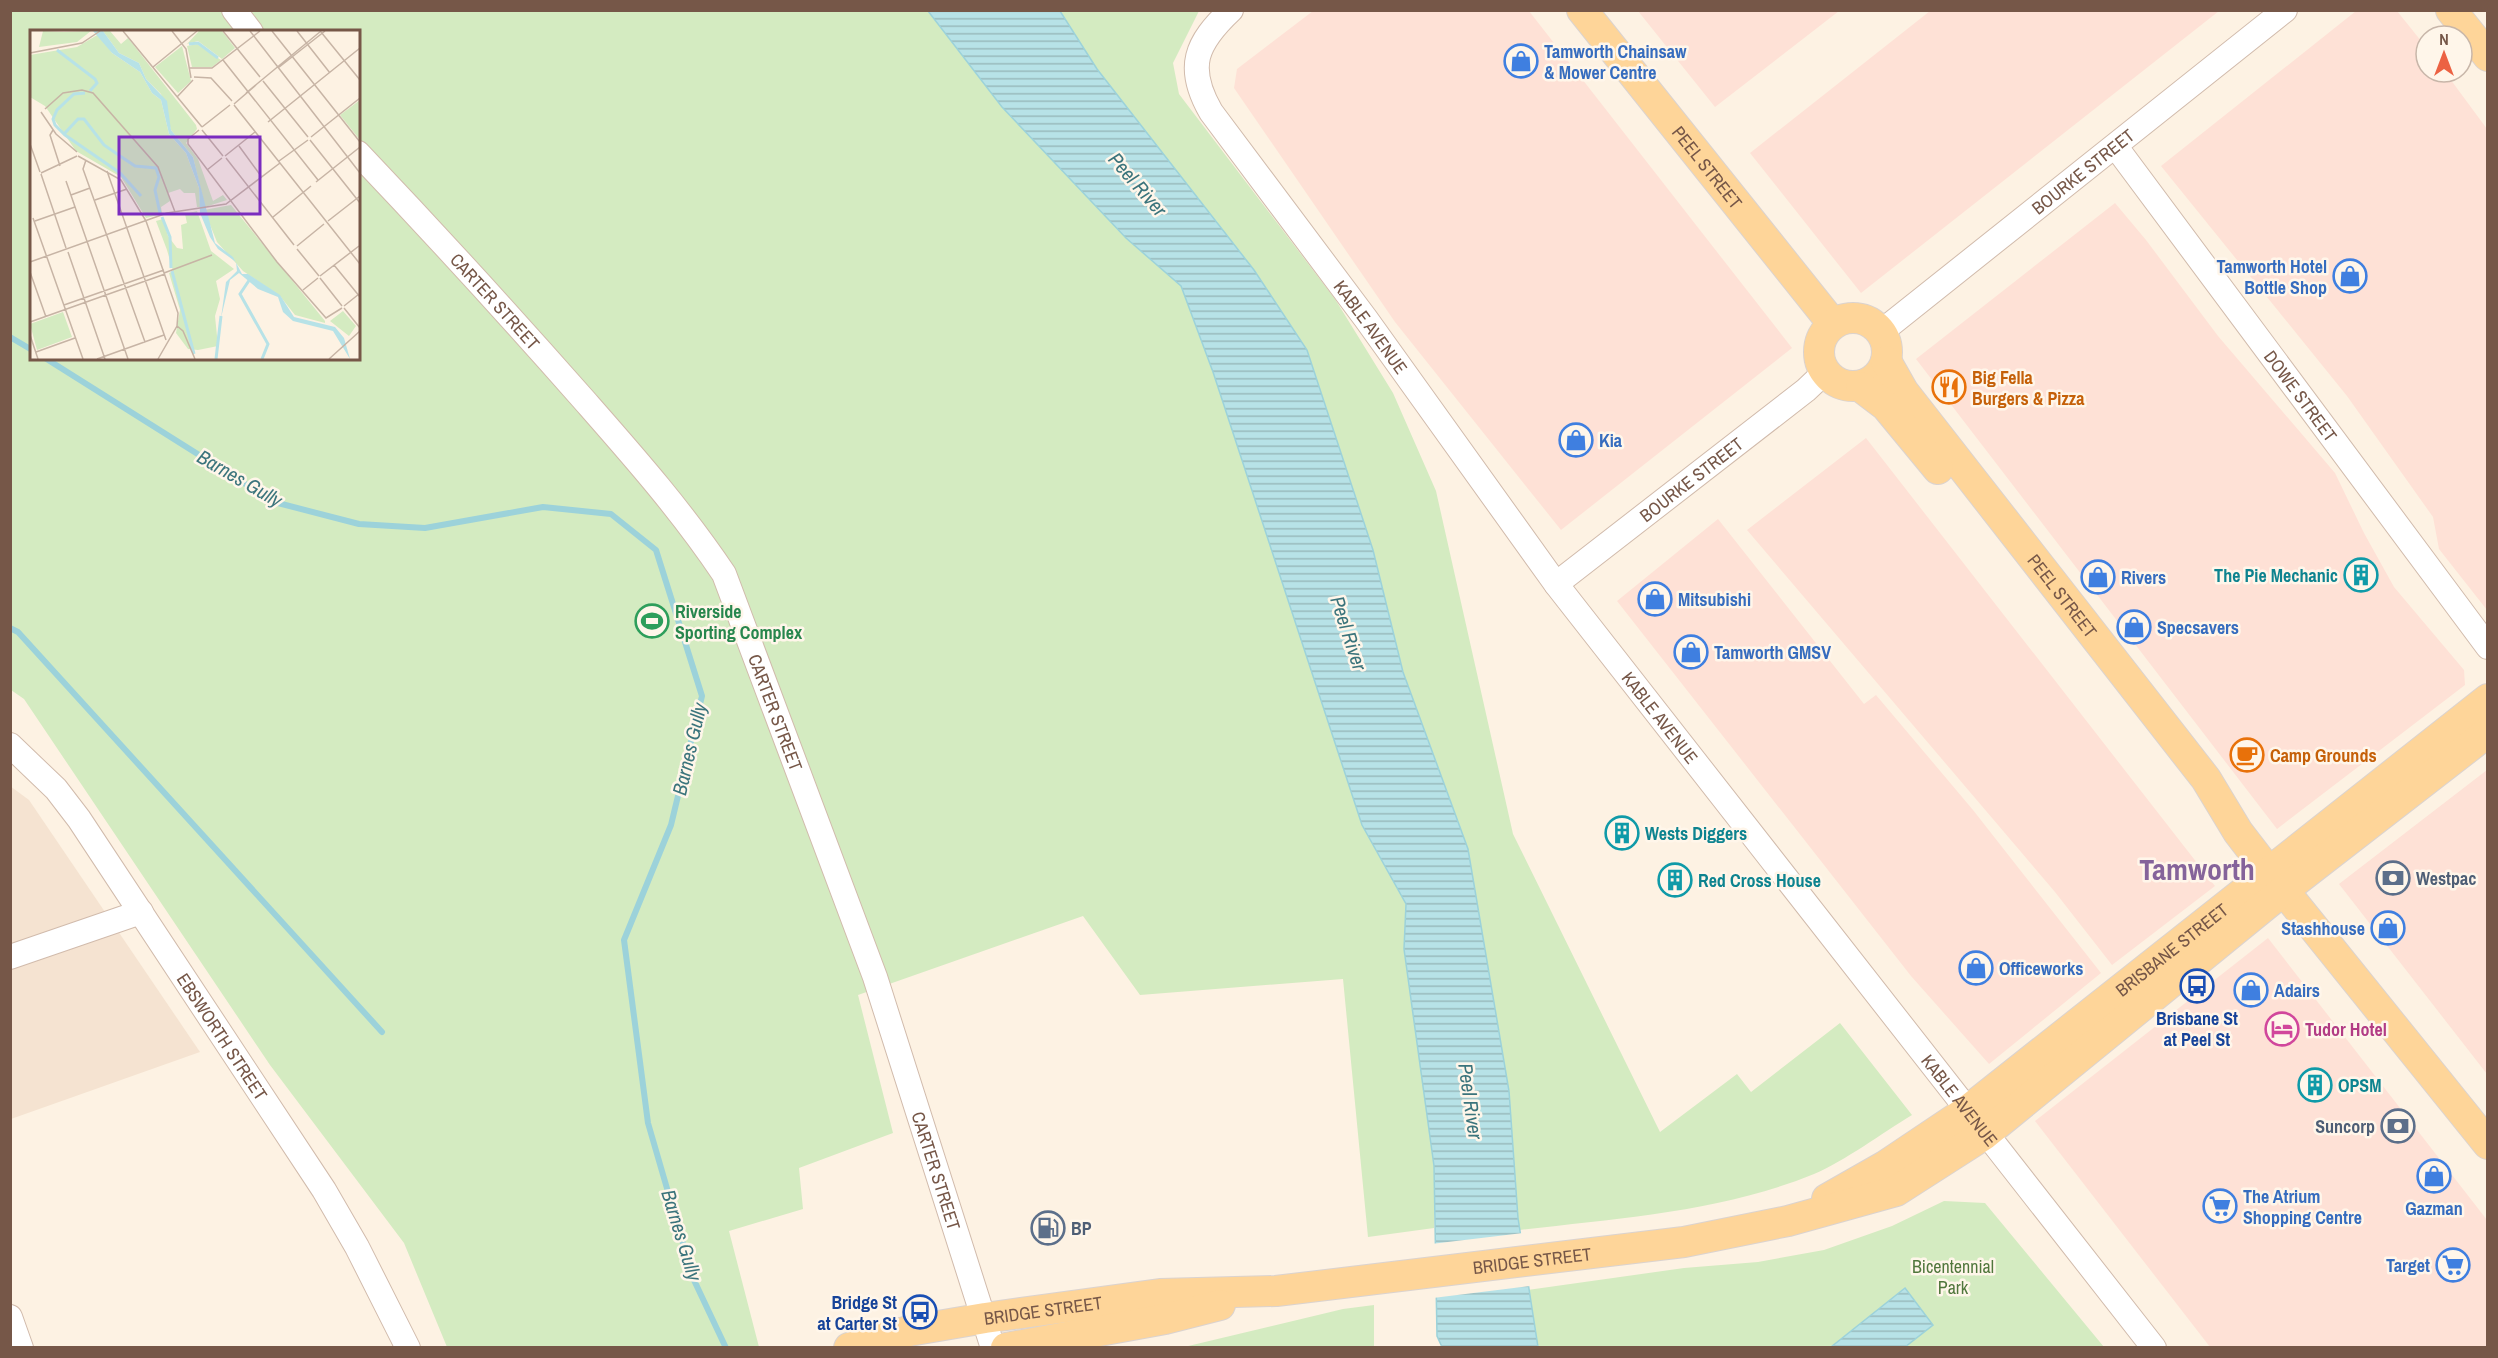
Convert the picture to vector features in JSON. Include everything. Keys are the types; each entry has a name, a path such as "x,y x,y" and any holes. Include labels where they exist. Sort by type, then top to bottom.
{"main road":[{"name":"PEEL STREET","path":"1582,10 1833,324"},
{"path":"2451,10 2487,56"},
{"path":"1853,318 1874,325 1881,332 1886,342 1886,361 1875,379 1861,387 1844,385 1825,372 1820,363 1820,341 1833,324 1853,318"},
{"name":"PEEL STREET","path":"1886,361 1903,392 2206,779 2238,832 2487,1143"},
{"name":"PEEL STREET","path":"1861,387 1886,406 2044,598 2193,790 2238,832"},
{"name":"BRISBANE STREET","path":"1976,1122 2276,881 2487,699"},
{"name":"BRISBANE STREET","path":"2276,881 2487,732"},
{"name":"BRIDGE STREET","path":"1005,1347 1165,1319 1276,1291 1684,1242 1788,1221 1896,1191 1976,1122"},
{"name":"BRIDGE STREET","path":"849,1347 909,1331 985,1318 1160,1294 1276,1291"}],"street":[{"path":"234,10 250,30"},
{"name":"KABLE AVENUE","path":"1231,10 1211,28 1203,39 1197,68 1202,96 1211,112 1366,319 1556,584 2154,1347"},
{"name":"BOURKE STREET","path":"1881,332 2116,147 2284,10"},
{"name":"DOWE STREET","path":"2116,147 2487,647"},
{"name":"CARTER STREET","path":"360,155 501,305 662,489 688,521 724,574 875,977 993,1347"},
{"name":"BOURKE STREET","path":"1556,584 1788,405 1825,372"},
{"name":"EBSWORTH STREET","path":"10,745 62,796 324,1190 357,1247 406,1347"},
{"path":"10,957 141,912"},
{"path":"10,1317 21,1347"}],"shaded area":[{"path":"1313,11 1529,11 1792,348 1561,530 1395,322 1234,88 1237,69"},
{"path":"1638,11 1839,11 1715,107"},
{"path":"1930,11 2219,11 1861,293 1750,153"},
{"path":"2356,11 2397,11 2414,32 2414,84 2454,84 2487,129 2487,610 2439,549 2433,517 2347,396 2161,166"},
{"path":"2115,203 2146,240 2218,336 2335,473 2364,533 2394,587 2464,670 2465,685 2277,829 1916,359"},
{"path":"1866,438 2215,886 2112,965 2055,892 1747,530"},
{"path":"1718,519 1864,704 1876,695 1973,810 2101,973 1989,1064 1911,976 1617,601"},
{"path":"2487,770 2487,1074 2339,884"},
{"path":"10,786 29,800 200,1052 11,1119"},
{"path":"2268,938 2487,1220 2487,1347 2210,1347 2035,1121"}],"green space":[{"name":"Riverside Sporting Complex","path":"11,11 928,11 1002,107 1126,238 1181,286 1213,372 1362,825 1406,904 1404,949 1434,1166 1434,1228 1368,1237 1343,979 1140,995 1083,916 858,995 893,1133 799,1168 803,1209 729,1231 759,1347 447,1347 404,1243 270,1065 24,699 11,690"},
{"path":"1060,11 1199,11 1173,63 1179,94 1335,299 1393,393 1436,491 1513,834 1660,1132 1737,1074 1751,1092 1840,1023 1912,1115 1826,1168 1779,1187 1669,1212 1520,1230 1403,672 1373,550 1307,350 1254,270 1097,69"},
{"name":"Bicentennial Park","path":"1944,1201 1985,1203 2104,1347 1519,1347 1507,1293 1684,1268 1758,1262 1824,1250 1892,1226"},
{"path":"1374,1305 1374,1347 1184,1347 1343,1309"}],"water":[{"name":"Peel River","path":"928,11 1060,11 1097,69 1254,270 1307,350 1373,550 1403,672 1468,849 1509,1091 1518,1218 1538,1347 1442,1347 1437,1336 1434,1166 1404,949 1406,904 1362,825 1213,372 1181,286 1126,238 1002,107"},
{"path":"1905,1288 1933,1325 1905,1347 1831,1347"}],"pier":[{"path":"1523,1233 1530,1286 1433,1298 1431,1244"}],"waterway":[{"name":"Barnes Gully","path":"10,337 30,349"},
{"name":"Barnes Gully","path":"48,360 274,502 359,524 425,528 543,507 611,514 656,550 702,696 671,825 624,940 648,1123 693,1278 726,1348"},
{"path":"10,628 18,632 382,1032"}],"place":[{"name":"Tamworth Chainsaw & Mower Centre","path":"1521,61"},
{"name":"Tamworth Hotel Bottle Shop","path":"2350,276"},
{"name":"Big Fella Burgers & Pizza","path":"1949,387"},
{"name":"Kia","path":"1576,440"},
{"name":"The Pie Mechanic","path":"2361,575"},
{"name":"Rivers","path":"2098,577"},
{"name":"Mitsubishi","path":"1655,599"},
{"name":"Riverside Sporting Complex","path":"652,621"},
{"name":"Specsavers","path":"2134,627"},
{"name":"Tamworth GMSV","path":"1691,652"},
{"name":"Camp Grounds","path":"2247,755"},
{"name":"Wests Diggers","path":"1622,833"},
{"name":"Westpac","path":"2393,878"},
{"name":"Red Cross House","path":"1675,880"},
{"name":"Stashhouse","path":"2388,928"},
{"name":"Officeworks","path":"1976,968"},
{"name":"Brisbane St at Peel St","path":"2197,986"},
{"name":"Adairs","path":"2251,990"},
{"name":"Tudor Hotel","path":"2282,1029"},
{"name":"OPSM","path":"2315,1085"},
{"name":"Suncorp","path":"2398,1126"},
{"name":"Gazman","path":"2434,1176"},
{"name":"The Atrium Shopping Centre","path":"2220,1206"},
{"name":"BP","path":"1048,1228"},
{"name":"Target","path":"2453,1265"},
{"name":"Bridge St at Carter St","path":"920,1312"}],"district":[{"name":"Tamworth","path":"2197,869"}]}
